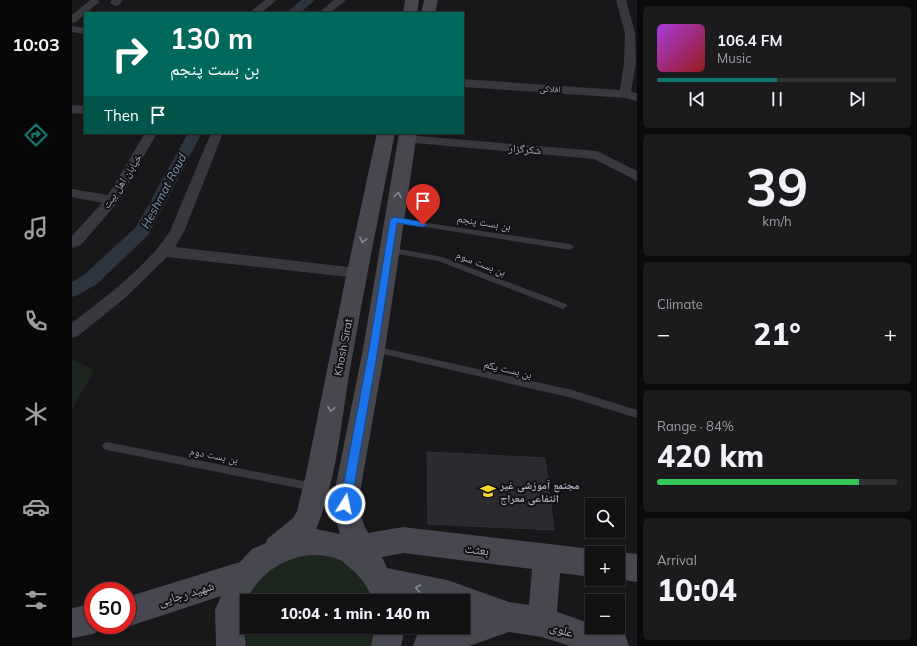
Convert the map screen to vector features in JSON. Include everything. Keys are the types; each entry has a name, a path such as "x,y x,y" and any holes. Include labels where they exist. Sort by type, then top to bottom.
{"main road":[{"path":"410,12 412,0"},
{"path":"428,12 431,0"},
{"name":"Khosh Sirat","path":"277,548 303,527 310,511 316,488 357,273 386,134"},
{"path":"382,585 352,529 345,504 374,349 408,136"},
{"path":"336,383 349,389 367,388"},
{"path":"231,646 228,635 229,613 235,593 245,574 260,559 277,548 296,542 316,540 336,544 354,552 369,564 382,585"},
{"name":"بعثت","path":"362,547 403,540 585,562"},
{"path":"542,622 547,557"},
{"path":"625,567 637,568"},
{"name":"شهید رجایی","path":"136,609 245,574"},
{"name":"علوی","path":"382,585 447,594 508,617 542,622 614,646"},
{"path":"428,646 508,617"},
{"path":"72,623 84,621"},
{"path":"386,646 389,634"}],"street":[{"path":"255,12 272,0"},
{"path":"324,12 341,0"},
{"path":"621,0 630,33 630,63 625,94"},
{"path":"72,20 94,2"},
{"path":"72,29 84,32"},
{"name":"افلاکی","path":"464,83 625,94 637,97"},
{"path":"72,109 84,110"},
{"name":"خیابان اهل بیت","path":"72,244 112,200 150,134"},
{"path":"72,332 120,294 164,251 177,232 217,134"},
{"name":"شکرگزار","path":"408,136 597,155 637,177"},
{"path":"72,193 112,200"},
{"path":"164,251 357,273"}],"lane":[{"name":"بن بست پنجم","path":"394,220 570,247"},
{"name":"بن بست سوم","path":"389,250 440,259 563,306"},
{"name":"بن بست یکم","path":"374,349 572,394 637,414"},
{"name":"بن بست دوم","path":"107,446 316,488"}],"shaded area":[{"path":"72,359 94,370 72,410"},
{"path":"311,551 349,562 363,576 372,594 249,594 257,580 272,565"},
{"path":"245,634 375,634 370,646 247,646"}],"building":[{"name":"مجتمع آموزشی غیر انتفاعی معراج","path":"427,452 545,458 554,530 428,524"}],"waterway":[{"name":"Heshmat Roud","path":"293,12 309,0"},
{"name":"Heshmat Roud","path":"72,290 91,279 142,231 194,134"}],"place":[{"name":"مجتمع آموزشی غیر انتفاعی معراج","path":"488,491"}],"route":[{"path":"345,504 374,349 384,276 394,220 423,225"}]}
